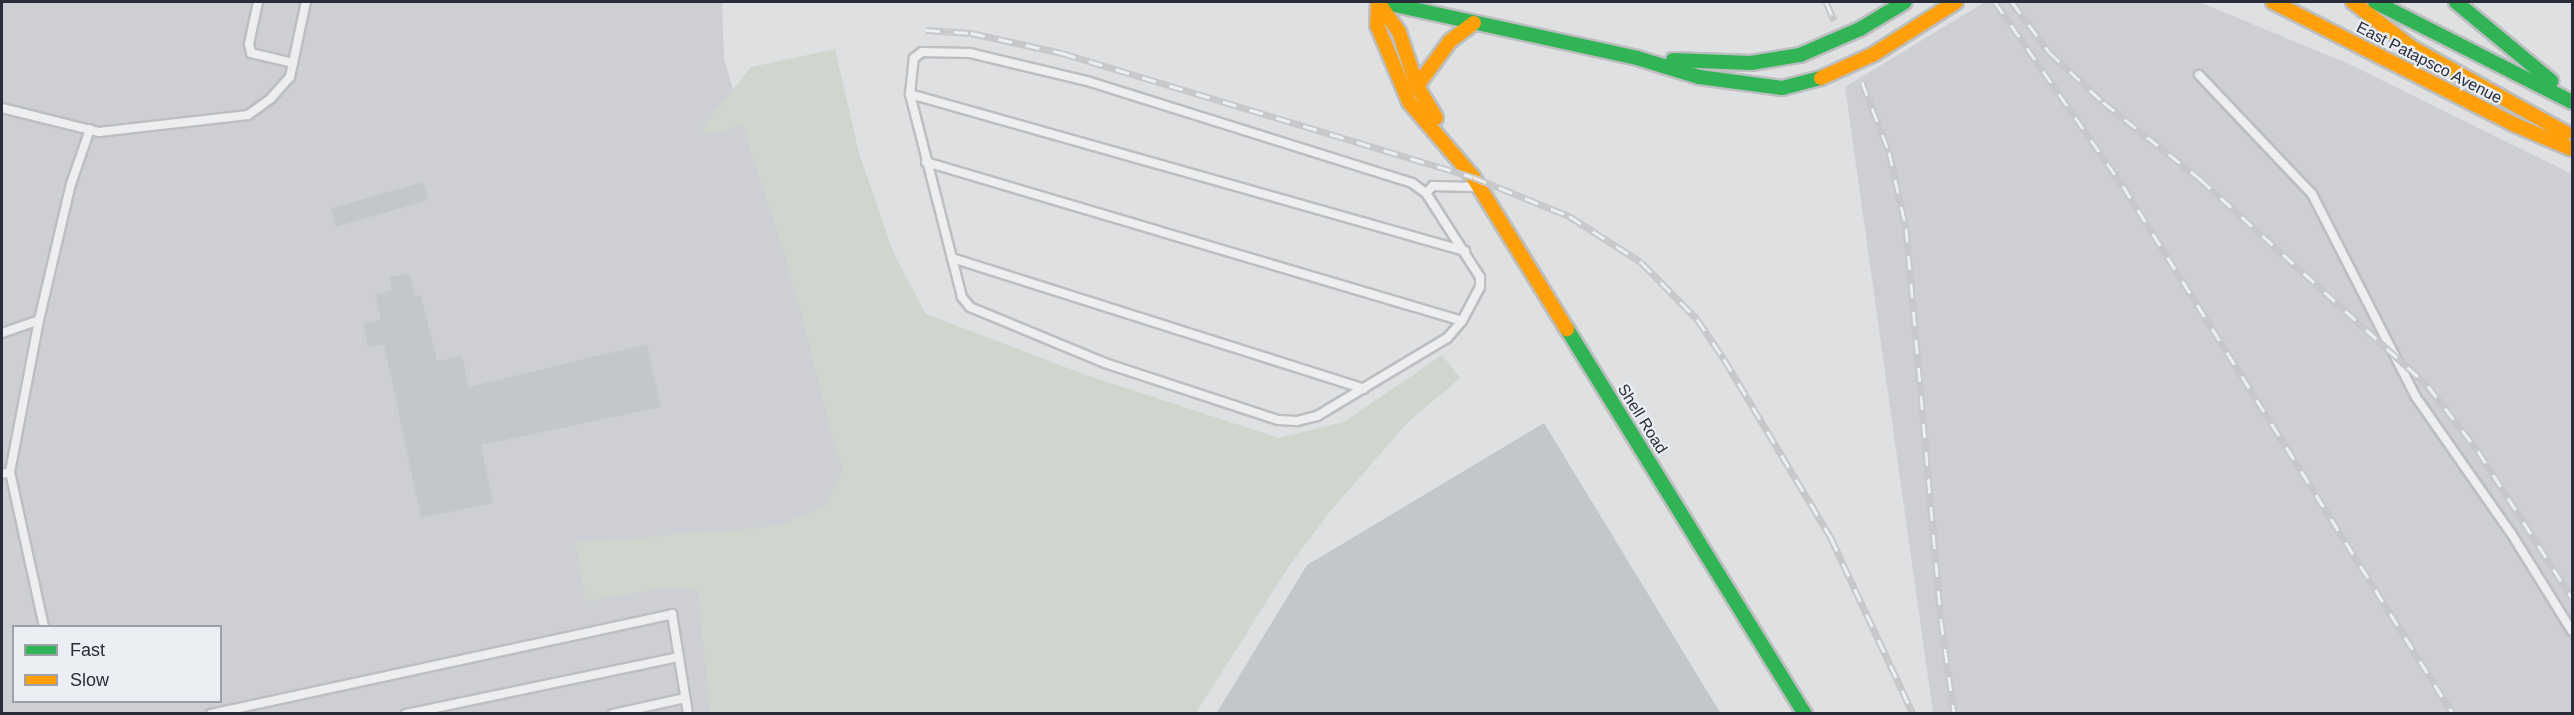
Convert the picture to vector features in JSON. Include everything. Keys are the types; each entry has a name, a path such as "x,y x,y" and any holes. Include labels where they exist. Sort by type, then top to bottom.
{"main road":[{"path":"1383,2 1637,58 1732,84 1782,88 1807,85 1874,54 1956,2"},
{"name":"Shell Road","path":"1383,2 1399,32 1417,86 1446,144"},
{"name":"Shell Road","path":"1383,2 1377,25 1400,85 1430,129 1446,144 1479,187 1805,714"},
{"path":"1637,58 1730,64 1777,60 1824,47 1905,2"},
{"name":"East Patapsco Avenue","path":"2273,2 2513,124 2572,149"},
{"path":"2353,2 2411,47 2572,137"},
{"name":"East Patapsco Avenue","path":"2375,2 2572,100"},
{"path":"2456,2 2572,100"},
{"path":"1417,86 1450,41 1474,23"}],"lane":[{"path":"258,2 249,44 251,54 293,63"},
{"path":"2,108 90,129 203,123 248,115 271,98 290,77 306,2"},
{"path":"922,52 970,53 1087,81 1412,183 1426,193 1475,266 1480,287 1462,321 1447,339 1317,416 1297,421 1278,420 1105,363 970,307 962,297 910,94 914,58 922,52"},
{"path":"2199,75 2312,194 2416,397 2511,533 2572,631"},
{"path":"910,94 1465,251"},
{"path":"44,625 10,472 39,320 71,184 90,129"},
{"path":"926,162 1462,321"},
{"path":"1426,193 1433,186 1479,187"},
{"path":"952,258 1364,389"},
{"path":"2,333 39,320"},
{"path":"2,474 10,472"},
{"path":"214,713 672,614 688,714"},
{"path":"406,714 679,657"},
{"path":"613,714 685,698"}],"shaded area":[{"path":"2,2 722,2 724,58 743,125 958,713 2,713"},
{"path":"1985,2 2199,2 2349,64 2572,174 2572,713 1933,713 1845,87"},
{"path":"835,49 859,153 894,254 926,314 1086,375 1279,438 1344,422 1442,355 1460,378 1406,424 1329,513 1289,566 1196,713 710,713 698,590 665,588 586,602 575,543 779,526 827,504 842,471 789,269 743,125 707,136 702,128 751,67"}],"building":[{"path":"423,182 428,200 336,227 331,208"},
{"path":"409,273 415,297 421,295 437,361 462,356 469,387 647,344 661,407 481,445 493,503 421,518 384,344 368,347 363,324 381,320 375,294 392,290 389,277"},
{"path":"1544,423 1721,714 1216,714 1307,565"}],"railway":[{"path":"1826,2 1834,20"},
{"path":"1995,2 2123,186 2453,714"},
{"path":"2012,2 2049,52 2103,102 2200,179 2428,386 2478,451 2572,598"},
{"path":"926,30 971,33 1062,53 1473,177 1569,216 1641,262 1697,319 1724,359 1831,538 1913,714"},
{"path":"1862,82 1889,152 1906,228 1941,621 1954,714"}],"traffic: fast":[{"path":"1381,2 1637,58 1699,77 1782,88 1821,78"},
{"path":"1673,60 1751,63 1800,55 1860,29 1905,2"},
{"path":"2375,2 2572,102"},
{"path":"2456,2 2551,81"},
{"path":"1567,329 1805,714"}],"traffic: slow":[{"path":"1378,2 1377,25 1409,102 1473,177 1567,329"},
{"path":"1378,2 1399,32 1417,86 1436,118"},
{"path":"1821,78 1874,54 1956,2"},
{"path":"2273,2 2513,124 2572,149"},
{"path":"2353,2 2411,47 2566,133"},
{"path":"1417,86 1450,41 1474,23"}]}
